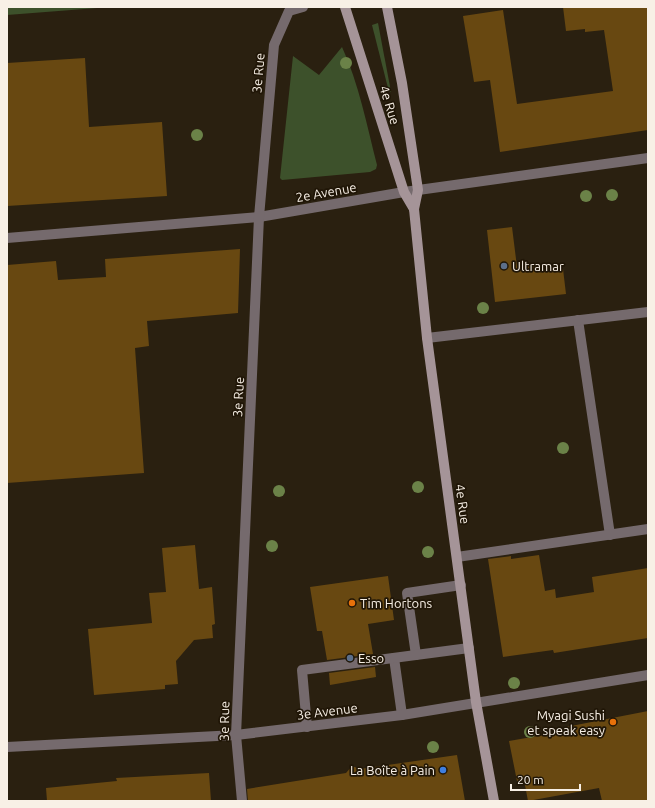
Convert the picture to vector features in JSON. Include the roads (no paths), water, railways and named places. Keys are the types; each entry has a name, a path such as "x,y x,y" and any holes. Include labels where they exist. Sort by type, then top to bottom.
{"main road":[{"name":"4e Rue","path":"345,7 404,192 414,209"},
{"name":"4e Rue","path":"387,7 402,84 418,190 414,209 427,338 476,702 494,801"}],"street":[{"name":"3e Rue","path":"242,801 236,736 259,217 274,45 289,11 303,7"},
{"name":"2e Avenue","path":"7,238 259,217 404,192 648,158"},
{"path":"427,338 648,312"},
{"path":"578,320 610,535"},
{"path":"457,557 648,529"},
{"path":"416,655 407,593 461,585"},
{"path":"307,727 302,670 469,648"},
{"path":"394,658 402,715"},
{"name":"3e Avenue","path":"7,746 236,736 402,715 648,675"}],"place":[{"name":"Ultramar","path":"504,266"},
{"name":"Tim Hortons","path":"352,603"},
{"name":"Esso","path":"350,658"},
{"name":"Myagi Sushi et speak easy","path":"613,722"},
{"name":"La Boîte à Pain","path":"443,770"}]}
